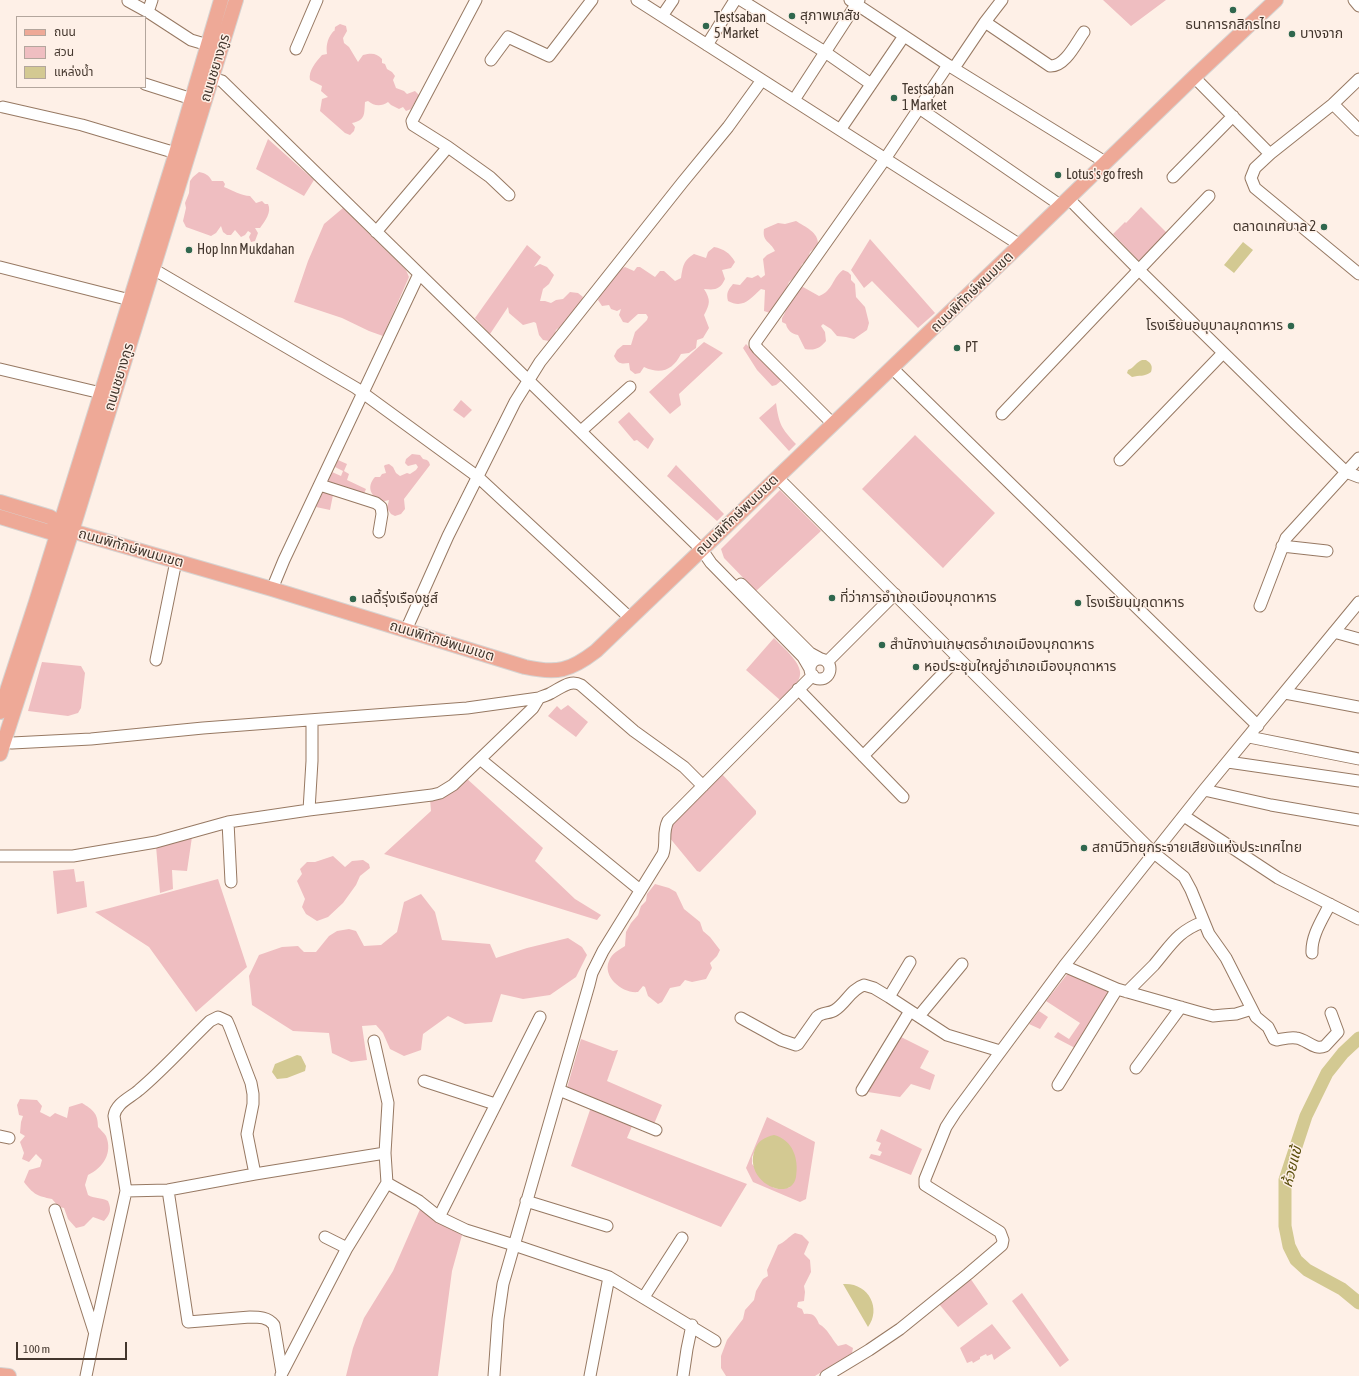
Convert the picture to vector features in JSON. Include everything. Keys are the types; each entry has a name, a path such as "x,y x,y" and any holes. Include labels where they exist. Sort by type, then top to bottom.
{"main road":[{"name":"ถนนชยางกูร","path":"0,712 36,602 176,153 221,0"},
{"name":"ถนนชยางกูร","path":"2,748 72,531 236,0"},
{"name":"ถนนพิทักษ์พนมเขต","path":"72,531 272,589 525,666 552,671 573,666 585,660 596,651 1105,162 1276,0"},
{"path":"0,502 50,517 58,528"},
{"path":"0,517 72,531"},
{"path":"0,1375 9,1376"}],"street":[{"path":"148,12 152,0"},
{"path":"296,49 317,0"},
{"path":"476,0 412,121 413,125 448,147 490,177 509,195"},
{"path":"491,60 508,36 549,56 592,0"},
{"path":"637,0 1020,245"},
{"path":"662,16 673,0"},
{"path":"707,45 735,0"},
{"path":"741,0 825,52 871,84"},
{"path":"833,424 755,345 757,340 885,159 919,108 1002,0"},
{"path":"1354,0 1359,6"},
{"path":"128,1 191,40 208,45"},
{"path":"794,100 825,52 855,1 904,36 1105,162"},
{"path":"985,22 1050,66 1056,66 1063,62 1084,32"},
{"path":"840,130 904,36"},
{"path":"1194,77 1270,154"},
{"path":"212,78 222,81 702,550 711,563 803,657 811,672 818,678 827,676 830,667 824,660 810,653 716,558 702,550"},
{"path":"1359,79 1332,104 1270,154 1255,168 1251,178 1255,188 1359,274"},
{"path":"406,630 448,536 514,402 528,380 540,362 672,195 728,128 762,80"},
{"path":"146,84 192,99"},
{"path":"1332,104 1359,130"},
{"path":"3,107 82,126 176,153"},
{"path":"919,108 1064,202 1138,269 1346,472 1359,477"},
{"path":"1173,177 1233,116"},
{"path":"376,232 448,147"},
{"path":"1002,414 1138,269 1209,196"},
{"path":"0,267 130,300"},
{"path":"152,270 160,273 363,393 478,477 630,618"},
{"path":"272,589 284,560 419,274"},
{"path":"1120,460 1223,353"},
{"path":"892,368 1258,726"},
{"path":"0,369 101,393"},
{"path":"581,431 630,387"},
{"path":"1260,606 1286,538 1359,458"},
{"path":"777,477 1154,853 1184,877 1192,890 1203,922 1209,934 1226,958 1256,1018 1268,1027 1275,1040 1295,1037 1319,1048 1325,1046 1338,1032 1331,1012"},
{"path":"320,485 376,503 381,507 382,514 379,532"},
{"path":"1282,546 1327,551"},
{"path":"156,660 176,561"},
{"path":"494,1376 498,1319 503,1284 592,973 603,951 663,854 665,847 665,828 668,821 798,689 811,672 812,663 814,660 824,660 895,594"},
{"path":"826,1376 900,1329 1002,1245 1003,1240 1000,1232 926,1186 924,1181 946,1127 1000,1051 1064,966 1204,790 1359,602"},
{"path":"1334,632 1359,639"},
{"path":"863,756 958,658"},
{"path":"2,748 12,743 91,739 203,728 467,708 539,698 569,683 578,683 634,731 684,767 703,786"},
{"path":"798,689 902,797"},
{"path":"1285,693 1359,707"},
{"path":"0,856 73,856 156,842 228,822 440,793 453,785 533,708 539,698"},
{"path":"309,810 312,761 312,720"},
{"path":"1249,737 1359,759"},
{"path":"480,758 640,890"},
{"path":"1228,762 1359,781"},
{"path":"1204,790 1271,805 1359,820"},
{"path":"1184,816 1278,878 1359,919"},
{"path":"228,822 231,882"},
{"path":"1312,953 1314,938 1330,904"},
{"path":"1058,1085 1122,990 1154,964 1180,934 1194,925 1203,922"},
{"path":"889,997 910,962"},
{"path":"862,1090 915,1014 962,964"},
{"path":"1064,966 1122,990 1212,1016 1236,1014 1252,1009"},
{"path":"741,1018 781,1040 796,1045 817,1017 836,1010 859,986 864,985 870,986 889,997 947,1035 1000,1051"},
{"path":"1136,1068 1181,1008"},
{"path":"86,1376 126,1191 114,1116 115,1112 120,1105 138,1091 210,1021 218,1016 227,1021 251,1083 254,1104 247,1134 255,1174"},
{"path":"439,1217 540,1017"},
{"path":"281,1374 347,1248 387,1183 385,1153 388,1103 374,1041"},
{"path":"424,1082 495,1104"},
{"path":"558,1090 656,1130"},
{"path":"126,1191 168,1190 385,1153"},
{"path":"387,1183 419,1201 439,1217 466,1230 609,1277 715,1340"},
{"path":"168,1190 188,1322 250,1317 270,1321 274,1325 281,1374"},
{"path":"526,1201 607,1226"},
{"path":"55,1210 95,1332"},
{"path":"325,1237 347,1248"},
{"path":"644,1297 682,1238"},
{"path":"590,1376 609,1277"},
{"path":"683,1376 692,1326"}],"green space":[{"path":"1103,0 1166,0 1131,26"},
{"path":"340,24 346,26 347,31 343,38 344,43 349,47 358,62 363,55 371,54 378,56 382,59 382,63 385,64 387,69 395,76 393,80 396,88 407,94 415,91 419,95 411,109 406,111 403,107 399,109 388,102 383,105 378,105 368,101 365,102 363,116 357,122 352,123 355,127 354,131 350,135 345,133 320,111 322,99 328,97 321,91 322,86 310,80 311,70 322,55 327,54 329,38 335,31 335,27"},
{"path":"268,139 314,180 304,196 256,169"},
{"path":"199,172 210,177 212,181 223,181 225,184 224,187 240,194 250,196 256,203 262,201 265,204 268,204 269,213 266,219 260,228 255,228 258,233 255,241 251,242 249,237 251,233 248,231 241,237 235,230 231,235 227,235 223,232 221,226 216,233 211,236 186,227 183,221 190,181"},
{"path":"1141,207 1167,233 1140,260 1138,260 1113,234"},
{"path":"343,208 406,270 409,277 383,336 342,318 294,302 308,261 324,224"},
{"path":"796,221 814,233 818,240 818,245 810,252 807,262 802,264 799,273 789,282 785,292 770,313 764,311 765,290 761,289 746,302 738,304 728,301 728,292 733,284 740,285 747,277 752,278 758,275 761,278 765,275 763,259 775,251 764,237 764,229 778,223 785,224"},
{"path":"870,239 935,313 918,328 872,281 864,288 851,270"},
{"path":"527,245 541,257 534,267 540,264 547,267 554,275 549,284 543,289 540,301 551,303 556,300 563,299 570,292 578,293 583,297 575,311 556,330 554,337 549,341 543,340 539,335 536,323 534,322 523,325 509,313 508,307 490,334 475,318"},
{"path":"714,247 726,252 735,262 731,268 722,270 725,279 719,287 714,289 704,289 709,299 708,308 704,315 709,328 703,338 697,340 696,348 689,353 681,354 674,364 666,370 661,371 644,367 640,373 635,374 630,370 629,363 620,363 617,361 614,356 617,350 623,345 631,345 635,332 647,320 648,317 646,314 638,314 628,323 623,322 619,315 621,309 617,311 611,309 609,305 602,306 598,300 621,269 625,267 634,271 637,267 640,267 655,277 660,271 664,271 675,281 681,278 684,264 690,257 694,254 706,258 708,252"},
{"path":"843,270 851,275 851,280 855,284 856,297 865,307 869,323 867,330 854,339 837,336 831,329 823,324 821,326 825,332 826,341 822,345 812,350 805,349 798,335 790,331 786,324 782,322 782,318 789,301 791,297 797,293 799,288 803,287 819,296 824,294 830,288 839,273"},
{"path":"704,342 723,353 679,394 681,405 670,414 649,392"},
{"path":"746,344 782,380 776,385 772,386 757,370 743,348"},
{"path":"461,400 472,410 464,418 453,410"},
{"path":"776,403 778,416 782,425 787,434 796,444 789,451 759,418"},
{"path":"629,412 654,439 648,449 637,440 634,441 618,422"},
{"path":"915,435 995,513 943,568 862,489"},
{"path":"412,454 420,455 423,459 429,462 430,465 404,499 405,509 401,514 395,516 391,514 387,508 389,500 381,502 372,494 370,488 371,484 375,477 380,477 382,474 386,473 385,465 389,464 400,476 407,473 410,474 416,470 418,467 416,464 408,466 405,463 406,459"},
{"path":"338,460 347,464 344,471 349,474 347,480 366,489 363,496 327,484 332,472 341,476 343,471 335,467"},
{"path":"676,465 724,514 717,521 667,476"},
{"path":"324,490 333,495 330,510 316,507"},
{"path":"780,490 821,531 756,591 724,558 721,549"},
{"path":"774,638 796,662 800,674 797,682 780,700 746,670"},
{"path":"42,662 81,666 85,673 81,708 78,713 68,716 28,711"},
{"path":"568,705 588,722 576,737 548,716 557,706 561,710"},
{"path":"721,773 756,811 756,814 700,872 697,871 669,837 670,826"},
{"path":"465,777 543,848 535,861 575,899 601,915 597,920 384,854 431,811 430,799"},
{"path":"192,837 187,871 172,870 173,889 160,893 156,846"},
{"path":"333,856 345,867 352,861 363,860 369,864 370,868 360,876 356,885 343,903 328,917 317,921 306,914 302,907 305,899 297,881 302,874 300,869 307,862 315,862"},
{"path":"74,869 76,882 84,881 87,907 57,914 53,871"},
{"path":"218,879 247,967 196,1012 149,947 95,912"},
{"path":"655,884 669,888 676,892 684,909 700,922 703,931 710,937 720,950 717,956 710,963 712,968 706,979 692,982 685,980 680,986 670,988 662,1002 658,1004 648,996 645,987 643,986 638,992 626,990 615,983 608,973 609,961 616,952 625,946 626,932 638,915 641,906 646,901 647,894"},
{"path":"421,894 435,912 442,940 490,944 496,958 527,948 568,938 582,947 587,955 576,977 550,995 523,999 501,994 492,1022 465,1024 448,1016 423,1034 421,1050 404,1056 390,1049 383,1033 376,1025 362,1026 367,1060 351,1062 332,1053 329,1033 293,1031 252,1005 249,976 259,955 282,947 298,946 304,952 316,952 329,936 337,931 349,929 356,931 364,946 381,945 397,932 404,902"},
{"path":"1069,972 1110,990 1077,1049 1054,1037 1058,1032 1069,1039 1080,1023 1046,1001"},
{"path":"1039,1011 1048,1017 1040,1029 1029,1024"},
{"path":"901,1037 929,1051 920,1068 935,1075 930,1090 911,1084 900,1097 868,1092"},
{"path":"581,1039 613,1051 618,1050 607,1081 662,1105 654,1124 567,1088"},
{"path":"20,1099 37,1100 42,1106 40,1112 50,1117 55,1113 67,1118 69,1107 82,1103 94,1112 97,1118 98,1127 106,1136 108,1148 102,1164 88,1175 85,1185 88,1195 108,1201 110,1212 104,1221 93,1217 84,1226 76,1228 68,1219 64,1208 59,1207 52,1199 36,1194 24,1182 29,1170 40,1167 42,1160 36,1154 29,1162 22,1159 24,1153 20,1142 25,1136 20,1133 23,1116 19,1115 17,1105"},
{"path":"591,1107 633,1124 627,1138 747,1184 721,1227 571,1166"},
{"path":"767,1117 815,1142 806,1199 800,1202 753,1182 746,1168","holes":["756,1148 790,1187 782,1189 774,1188 752,1164 752,1157"]},
{"path":"881,1129 922,1149 911,1175 869,1158 871,1154 880,1156 882,1152 878,1150 881,1143 876,1141"},
{"path":"421,1207 434,1220 462,1235 452,1271 438,1376 346,1376 353,1348 364,1318 393,1271"},
{"path":"795,1233 802,1235 809,1242 804,1254 810,1260 811,1272 804,1286 804,1301 798,1302 797,1307 802,1309 804,1314 810,1314 815,1317 819,1324 827,1331 838,1346 846,1344 853,1348 852,1353 815,1376 726,1376 721,1368 721,1356 727,1340 743,1319 745,1310 754,1300 756,1291 763,1279 768,1276 767,1270 778,1245"},
{"path":"970,1278 988,1304 958,1327 939,1304"},
{"path":"1022,1293 1069,1360 1060,1367 1012,1301"},
{"path":"992,1324 1011,1348 994,1360 992,1354 987,1356 986,1354 973,1363 972,1361 967,1363 960,1348"}],"water":[{"path":"1243,242 1253,250 1234,273 1224,265"},
{"path":"1142,360 1146,360 1152,366 1149,374 1132,377 1127,373 1128,370"},
{"path":"297,1055 301,1056 306,1066 305,1071 287,1078 277,1079 272,1072 275,1064"},
{"path":"774,1135 786,1141 795,1157 797,1170 796,1177 792,1185 786,1189 777,1189 769,1186 755,1171 753,1161 755,1149 765,1138"},
{"path":"843,1284 852,1284 859,1287 866,1292 870,1298 874,1312 868,1327"}],"waterway":[{"name":"ห้วยแข้","path":"1359,1038 1343,1053 1327,1073 1306,1116 1285,1180 1285,1226 1289,1246 1296,1260 1307,1270 1342,1289 1359,1303"}],"place":[{"name":"ธนาคารกสิกรไทย","path":"1233,10"},
{"name":"สุภาพเภสัช","path":"792,16"},
{"name":"Testsaban 5 Market","path":"706,26"},
{"name":"บางจาก","path":"1292,34"},
{"name":"Testsaban 1 Market","path":"894,98"},
{"name":"Lotus's go fresh","path":"1058,175"},
{"name":"ตลาดเทศบาล 2","path":"1324,227"},
{"name":"Hop Inn Mukdahan","path":"189,250"},
{"name":"โรงเรียนอนุบาลมุกดาหาร","path":"1291,326"},
{"name":"PT","path":"957,348"},
{"name":"ที่ว่าการอำเภอเมืองมุกดาหาร","path":"832,598"},
{"name":"เลดี้รุ่งเรืองชูส์","path":"353,599"},
{"name":"โรงเรียนมุกดาหาร","path":"1078,603"},
{"name":"สำนักงานเกษตรอำเภอเมืองมุกดาหาร","path":"882,645"},
{"name":"หอประชุมใหญ่อำเภอเมืองมุกดาหาร","path":"916,667"},
{"name":"สถานีวิทยุกระจายเสียงแห่งประเทศไทย","path":"1084,848"}]}
